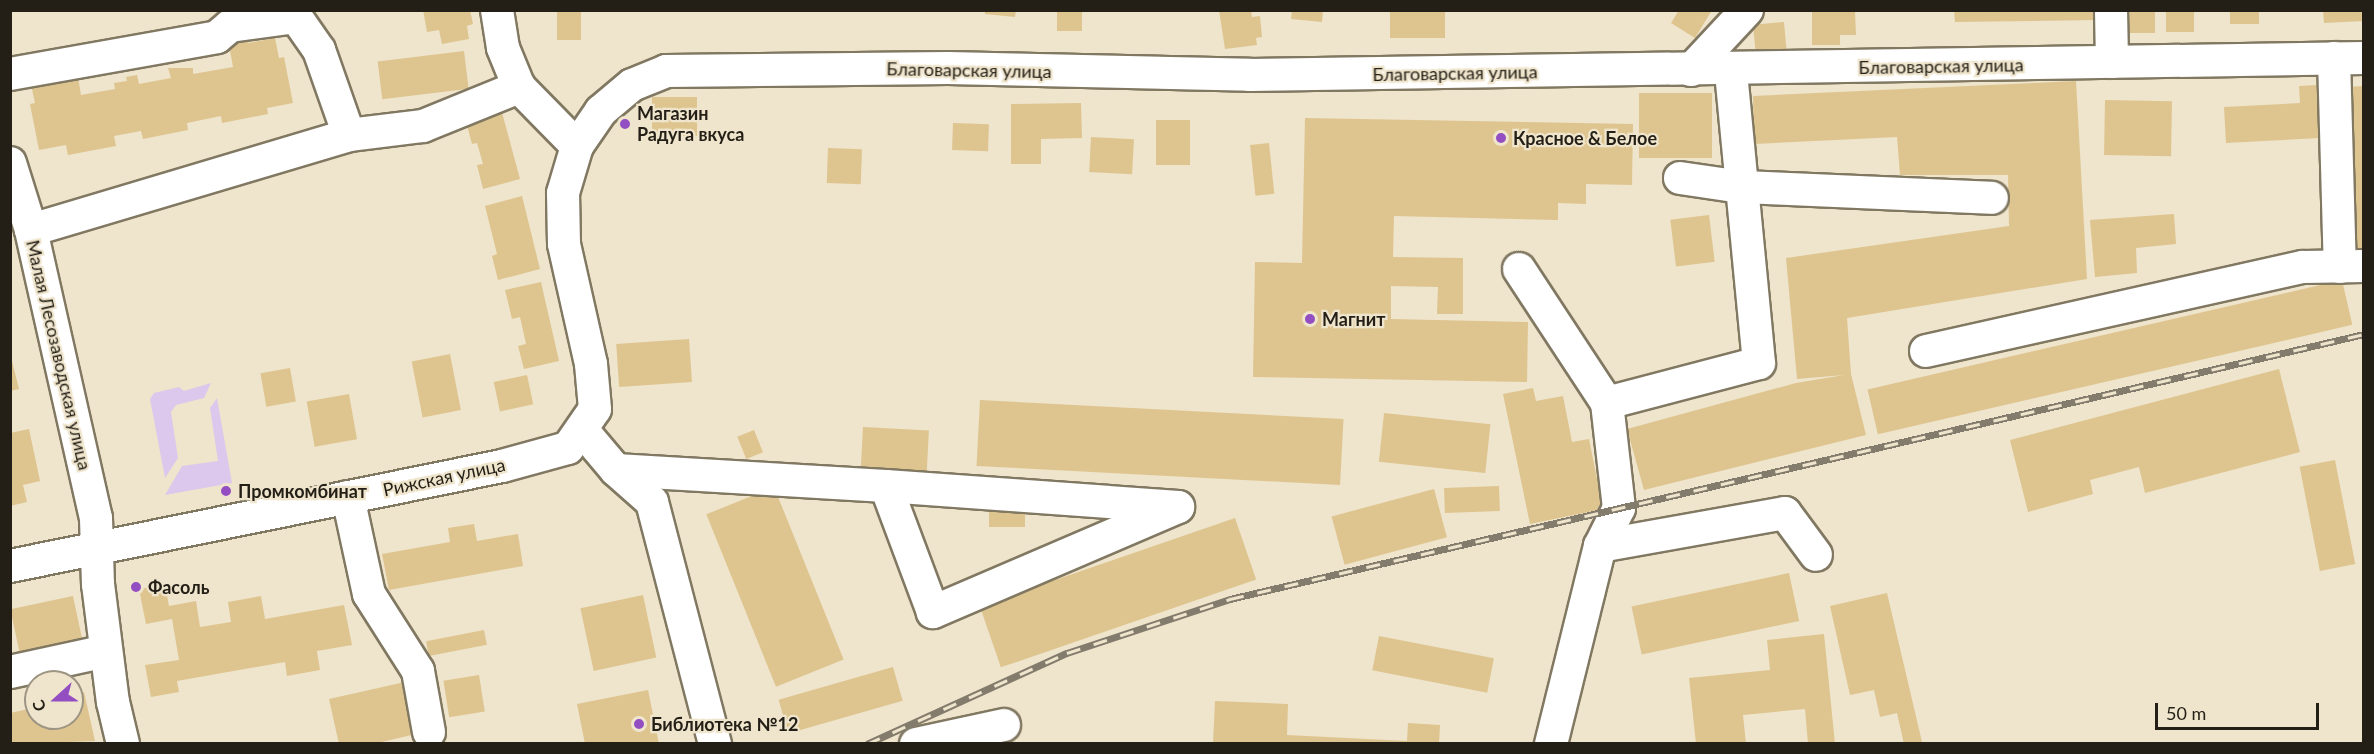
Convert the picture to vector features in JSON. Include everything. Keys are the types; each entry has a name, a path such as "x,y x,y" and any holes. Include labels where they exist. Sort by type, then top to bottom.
{"street":[{"path":"497,10 503,48 519,87 577,146"},
{"path":"1691,70 1747,10"},
{"path":"2110,10 2112,62"},
{"path":"10,74 217,37 230,26 296,17 319,50 349,135"},
{"path":"1926,351 2303,267 2352,267 2349,58"},
{"name":"Благоварская улица","path":"577,146 609,104 632,85 666,71 948,68 1250,75 1731,70 2349,58"},
{"path":"1607,403 1759,363 1731,70"},
{"path":"31,230 349,135 423,126 519,87"},
{"name":"Рижская улица","path":"10,566 502,466 568,448 583,431 595,409 591,364 564,244 562,193 577,146"},
{"name":"Малая Лесозаводская улица","path":"10,163 31,230 96,518 99,549 98,584 106,651 123,744"},
{"path":"1680,178 1743,188 1992,198"},
{"path":"1519,270 1607,403 1619,508 1600,546 1551,744"},
{"path":"583,431 616,470 652,502 715,744"},
{"path":"616,470 886,486 1178,507 933,612 886,486"},
{"path":"348,498 369,594 418,671 429,732"},
{"path":"1600,546 1785,513 1816,555"},
{"path":"10,672 106,651"},
{"path":"916,744 1004,725"}],"shaded area":[{"path":"211,383 204,398 176,405 171,412 178,458 165,478 150,399 154,393 179,387 184,391"},
{"path":"217,398 232,483 165,495 182,466 218,461 210,408"}],"building":[{"path":"423,10 470,10 473,24 467,26 469,39 442,44 439,30 427,32"},
{"path":"557,10 581,10 581,40 557,40"},
{"path":"985,10 1016,10 1015,17 985,14"},
{"path":"1057,10 1082,10 1082,31 1057,31"},
{"path":"1219,10 1251,10 1252,17 1260,16 1262,37 1256,38 1257,45 1225,49"},
{"path":"1292,10 1323,10 1322,22 1291,19"},
{"path":"1390,10 1445,10 1445,38 1390,38"},
{"path":"1679,10 1712,10 1695,38 1671,23"},
{"path":"1954,10 2096,10 2096,20 1955,22"},
{"path":"2123,10 2155,10 2155,33 2123,33"},
{"path":"2166,10 2194,10 2194,32 2166,32"},
{"path":"2230,10 2259,10 2259,24 2230,24"},
{"path":"2323,10 2364,10 2364,21 2324,23"},
{"path":"1812,11 1855,11 1856,35 1840,35 1840,45 1812,45"},
{"path":"1784,22 1787,55 1756,58 1753,25"},
{"path":"247,36 248,43 275,38 279,58 284,57 293,103 267,108 268,114 222,123 221,116 187,123 188,130 143,139 141,131 114,136 116,146 68,155 66,145 39,150 30,104 35,103 31,85 78,77 81,95 115,89 114,83 127,81 126,77 137,75 139,84 171,78 168,68 193,68 193,74 233,67 228,39"},
{"path":"464,51 469,89 382,99 378,62"},
{"path":"2076,81 2087,279 1847,318 1851,374 1866,435 1644,490 1627,429 1796,383 1844,375 1797,379 1786,258 2009,226 2008,175 1900,175 1897,137 1754,144 1753,96"},
{"path":"2317,85 2320,138 2226,143 2224,107 2300,103 2299,86"},
{"path":"2364,86 2364,252 2355,252 2346,87"},
{"path":"1639,93 1712,93 1712,158 1639,158"},
{"path":"652,97 697,97 697,136 652,136"},
{"path":"2105,100 2172,101 2171,156 2104,155"},
{"path":"1081,103 1082,138 1041,139 1041,164 1011,164 1011,104"},
{"path":"500,105 520,179 483,189 477,165 483,164 477,143 472,144 464,114"},
{"path":"1305,118 1633,124 1632,185 1586,184 1586,204 1558,203 1558,220 1394,216 1393,257 1463,258 1463,314 1437,314 1438,287 1391,286 1391,319 1528,322 1527,382 1253,377 1255,262 1302,263"},
{"path":"1156,120 1190,120 1190,165 1156,165"},
{"path":"953,123 989,124 988,151 952,150"},
{"path":"1091,137 1134,139 1132,174 1089,172"},
{"path":"1269,143 1274,194 1255,196 1250,145"},
{"path":"828,148 862,149 861,184 827,183"},
{"path":"522,196 540,269 498,280 492,256 497,254 485,206"},
{"path":"2174,214 2176,244 2136,248 2137,273 2095,277 2090,220"},
{"path":"1709,215 1715,262 1676,266 1670,220"},
{"path":"2342,280 2352,325 1878,434 1867,390"},
{"path":"541,282 559,361 524,369 518,346 526,344 520,317 512,319 505,290"},
{"path":"689,339 692,382 619,387 616,344"},
{"path":"10,353 19,389 10,391"},
{"path":"450,354 461,410 423,417 412,361"},
{"path":"290,368 296,401 266,407 260,373"},
{"path":"2279,369 2300,452 2145,493 2139,467 2090,480 2093,494 2028,512 2010,440"},
{"path":"527,375 533,404 500,411 494,382"},
{"path":"1533,388 1536,401 1563,396 1572,442 1589,439 1603,509 1530,524 1503,394"},
{"path":"349,394 357,439 315,447 307,401"},
{"path":"980,400 1344,419 1340,485 977,466"},
{"path":"1384,413 1490,424 1485,473 1379,462"},
{"path":"863,427 929,430 926,477 861,474"},
{"path":"29,429 40,481 23,485 27,502 10,506 10,433"},
{"path":"754,430 763,452 746,459 737,437"},
{"path":"2335,460 2355,564 2320,571 2300,467"},
{"path":"1499,486 1500,511 1445,513 1444,488"},
{"path":"774,487 844,659 776,687 706,514"},
{"path":"1434,489 1447,537 1345,565 1332,516"},
{"path":"989,505 1025,505 1025,527 989,527"},
{"path":"1235,518 1256,579 1001,667 980,606"},
{"path":"474,524 477,541 518,534 523,566 389,590 382,554 450,542 448,528"},
{"path":"1789,573 1799,621 1642,654 1632,606"},
{"path":"165,585 169,606 196,601 200,627 231,622 228,602 261,596 265,619 344,605 352,645 317,651 320,670 287,676 285,662 177,681 179,692 151,697 145,665 179,660 172,619 146,624 139,589"},
{"path":"1887,593 1922,742 1917,744 1904,744 1897,713 1880,717 1874,690 1850,695 1830,606"},
{"path":"643,595 656,658 594,671 580,608"},
{"path":"73,596 83,645 21,658 10,609"},
{"path":"484,630 487,645 429,656 426,641"},
{"path":"1824,634 1835,744 1808,744 1805,709 1743,715 1746,744 1696,744 1689,678 1770,670 1767,640"},
{"path":"1379,636 1494,658 1487,693 1372,670"},
{"path":"893,667 903,701 788,733 779,700"},
{"path":"479,675 485,712 449,717 443,681"},
{"path":"405,682 416,734 373,744 339,744 329,699"},
{"path":"648,690 659,744 585,744 577,704"},
{"path":"84,692 95,741 10,744 10,713 24,710 24,730 84,730"},
{"path":"1215,701 1288,704 1287,735 1407,741 1408,723 1440,725 1439,744 1213,744"}],"railway":[{"path":"867,744 1067,653 1230,599 2364,334"}],"place":[{"name":"Магазин Радуга вкуса","path":"625,124"},
{"name":"Красное & Белое","path":"1501,138"},
{"name":"Магнит","path":"1310,319"},
{"name":"Промкомбинат","path":"226,491"},
{"name":"Фасоль","path":"136,587"},
{"name":"Библиотека №12","path":"639,724"}]}
